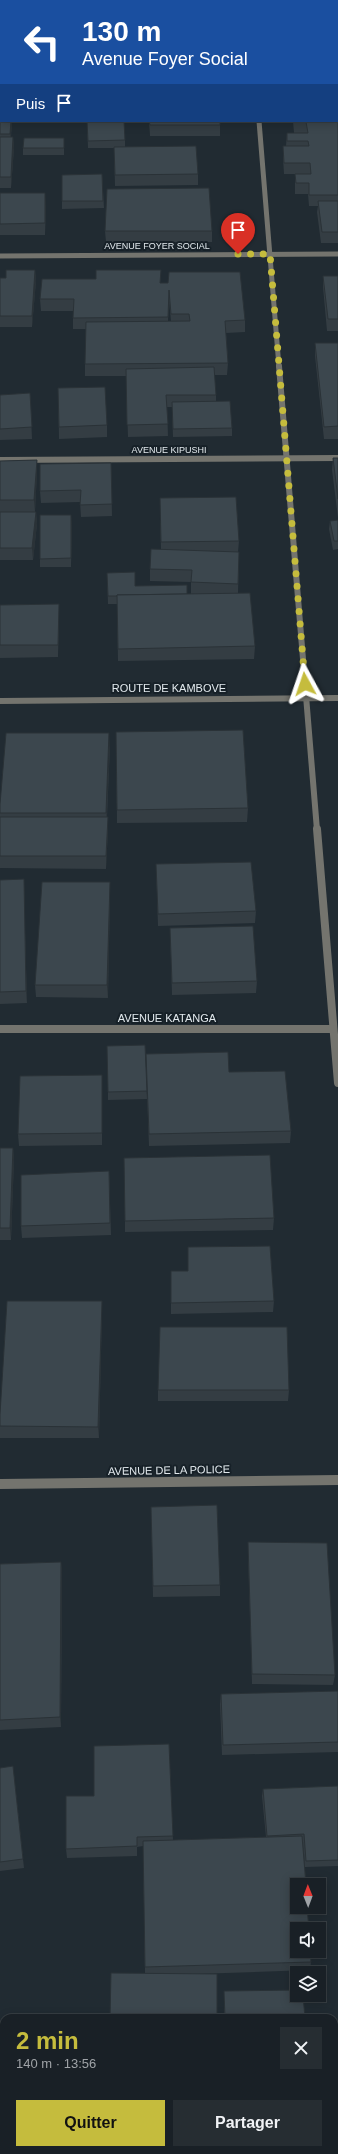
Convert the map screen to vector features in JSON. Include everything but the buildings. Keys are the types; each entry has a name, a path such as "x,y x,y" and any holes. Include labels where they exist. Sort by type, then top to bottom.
{"street":[{"path":"259,122 338,1083"},
{"name":"AVENUE FOYER SOCIAL","path":"0,256 338,254"},
{"name":"AVENUE KIPUSHI","path":"0,460 338,458"},
{"name":"ROUTE DE KAMBOVE","path":"0,700 338,698"},
{"name":"AVENUE KATANGA","path":"0,1029 334,1028"},
{"name":"AVENUE DE LA POLICE","path":"0,1484 338,1480"}],"route":[{"path":"238,254 270,254 305,684"}]}
